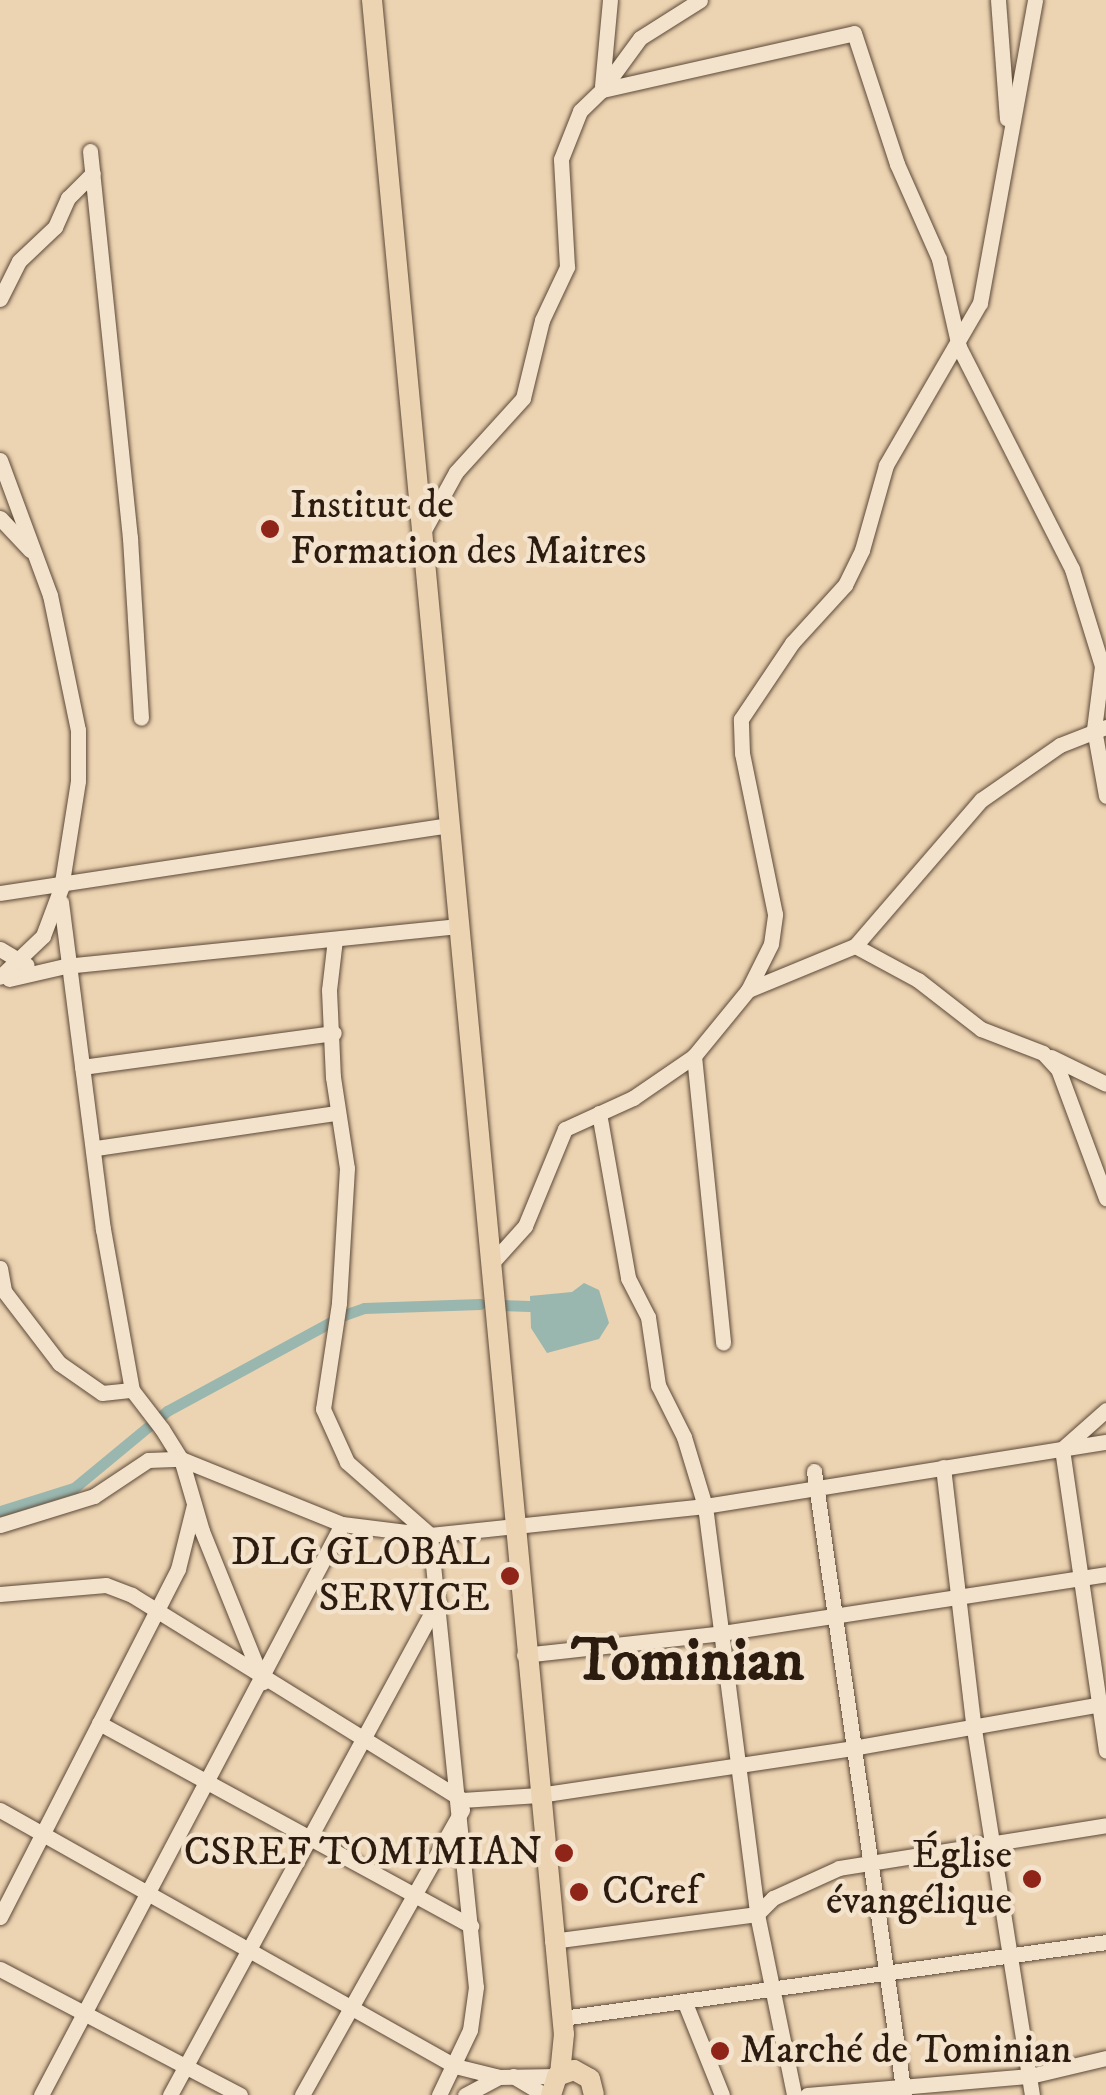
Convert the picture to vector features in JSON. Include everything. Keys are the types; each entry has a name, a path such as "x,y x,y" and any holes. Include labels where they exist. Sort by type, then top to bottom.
{"main road":[{"path":"372,0 524,1655 563,2026 553,2085 590,2085 563,2026"}],"street":[{"path":"602,90 610,0"},
{"path":"421,536 456,472 522,398 542,320 566,267 562,159 580,111 602,90 640,38 700,0"},
{"path":"998,0 1009,153"},
{"path":"489,1266 525,1226 565,1128 599,1114 694,1056 748,990 772,944 775,914 742,752 741,719 792,644 845,585 862,550 886,465 958,347 980,302 1034,0"},
{"path":"602,90 854,33 897,164 938,259 958,347 1072,569 1102,666 1100,728 1106,796"},
{"path":"90,151 130,538 141,718"},
{"path":"0,299 19,261 55,227 68,198 93,173"},
{"path":"0,460 36,556 78,730 78,781 61,888 43,936 0,979"},
{"path":"0,518 36,556"},
{"path":"748,990 855,946 981,800 1060,745 1100,728"},
{"path":"0,894 61,888 142,869 447,825"},
{"path":"61,888 65,966 132,1390 181,1459 194,1504 263,1682"},
{"path":"0,979 65,966 456,926"},
{"path":"335,939 329,990 336,1113 347,1168 339,1303 323,1409 347,1462 430,1536 462,1805 476,1986 456,2066 439,2095"},
{"path":"855,946 904,971 980,1028 1106,1084"},
{"path":"0,949 40,970"},
{"path":"82,1067 334,1033"},
{"path":"1043,1054 1058,1070 1106,1198"},
{"path":"694,1056 723,1343"},
{"path":"96,1148 336,1113"},
{"path":"599,1114 628,1278 648,1317 658,1384 684,1438 705,1506 741,1764 757,1914 794,2095"},
{"path":"0,1268 4,1291 78,1382 102,1392 132,1390"},
{"path":"1062,1449 1106,1410"},
{"path":"0,1525 94,1496 148,1460 181,1459 342,1524 430,1536 705,1506 815,1479 942,1467 1106,1442"},
{"path":"1062,1449 1106,1751"},
{"path":"942,1467 990,1842 1032,2095"},
{"path":"815,1479 867,1864 903,2089"},
{"path":"0,1916 178,1569 194,1504"},
{"path":"41,2095 263,1682 342,1524"},
{"path":"524,1655 722,1634 1106,1574"},
{"path":"0,1594 106,1585 156,1612 462,1805 974,1729 1102,1704"},
{"path":"170,2095 438,1602"},
{"path":"98,1723 313,1836 471,1926"},
{"path":"302,2095 462,1805"},
{"path":"0,1810 146,1897 354,2004 456,2066 553,2085"},
{"path":"552,1941 757,1914 773,1898 839,1868 1106,1824"},
{"path":"563,2026 685,2003 1106,1942"},
{"path":"0,1969 240,2095"},
{"path":"685,2003 722,2095"},
{"path":"807,2095 1030,2076 1106,2058"},
{"path":"464,2095 506,2077"}],"water":[{"path":"584,1283 599,1290 609,1323 599,1339 547,1353 531,1328 530,1296 572,1292"}],"waterway":[{"path":"0,1511 74,1488 167,1411 344,1315 364,1308 480,1304"},
{"path":"503,1305 536,1306"}],"place":[{"name":"Institut de Formation des Maitres","path":"270,529"},
{"name":"DLG GLOBAL SERVICE","path":"510,1576"},
{"name":"CSREF TOMIMIAN","path":"564,1853"},
{"name":"Église évangélique","path":"1032,1879"},
{"name":"CCref","path":"579,1892"},
{"name":"Marché de Tominian","path":"720,2051"}],"district":[{"name":"Tominian","path":"688,1661"}]}
